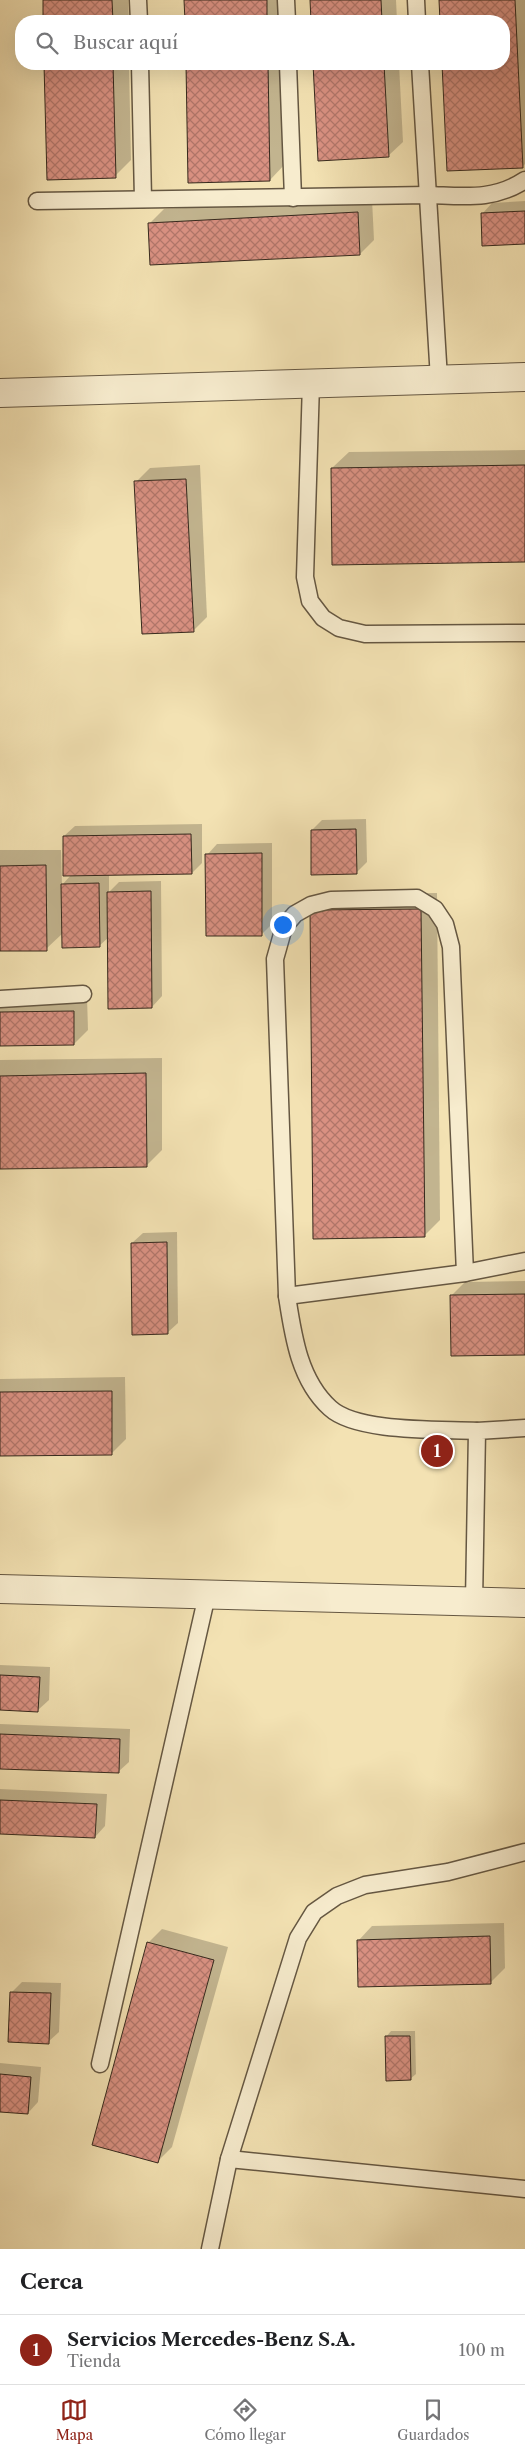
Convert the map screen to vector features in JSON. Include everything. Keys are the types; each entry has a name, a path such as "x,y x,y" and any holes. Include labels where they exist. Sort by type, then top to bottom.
{"street":[{"path":"0,393 525,376"},
{"path":"0,1589 525,1603"}],"lane":[{"path":"138,0 138,15"},
{"path":"286,0 286,15"},
{"path":"416,0 417,15"},
{"path":"140,70 144,199"},
{"path":"288,70 293,198"},
{"path":"420,70 439,379"},
{"path":"37,201 428,195 484,197 509,190 525,180"},
{"path":"311,383 305,577 310,601 323,618 339,628 366,634 525,633"},
{"path":"465,1273 451,947 444,924 435,908 417,898 331,900 311,905 295,914 284,927 275,959 287,1296 293,1335 302,1365 312,1386 331,1410 355,1421 393,1428 477,1431 525,1428"},
{"path":"0,998 83,994"},
{"path":"287,1296 465,1273 525,1261"},
{"path":"474,1602 477,1431"},
{"path":"100,2064 207,1595"},
{"path":"210,2249 229,2158 298,1938 314,1912 337,1896 365,1885 448,1872 525,1852"},
{"path":"229,2158 525,2189"}],"building":[{"path":"43,0 112,0 113,15 43,15"},
{"path":"184,0 267,0 267,15 185,15"},
{"path":"310,0 381,0 382,15 311,15"},
{"path":"439,0 515,0 523,168 447,171 442,70 510,70 510,15 440,15"},
{"path":"44,70 113,70 116,178 47,180"},
{"path":"186,70 268,70 270,181 188,183"},
{"path":"313,70 384,70 389,157 318,161"},
{"path":"525,211 525,244 482,246 481,213"},
{"path":"358,212 360,255 150,265 148,223"},
{"path":"525,465 525,562 332,565 331,468"},
{"path":"186,479 194,632 142,634 134,481"},
{"path":"356,829 357,874 311,875 311,830"},
{"path":"191,834 192,874 63,876 63,836"},
{"path":"262,853 262,936 206,936 205,854"},
{"path":"46,865 47,951 0,951 0,866"},
{"path":"99,883 100,947 62,948 61,884"},
{"path":"151,891 152,1008 108,1009 107,892"},
{"path":"421,909 425,1237 313,1239 310,910"},
{"path":"74,1011 74,1045 0,1046 0,1012"},
{"path":"146,1073 147,1167 0,1169 0,1076"},
{"path":"167,1242 168,1334 132,1335 131,1243"},
{"path":"525,1294 525,1355 451,1356 450,1295"},
{"path":"112,1391 112,1455 0,1456 0,1392"},
{"path":"0,1675 40,1677 38,1712 0,1710"},
{"path":"0,1734 120,1739 119,1773 0,1769"},
{"path":"0,1800 97,1804 95,1838 0,1834"},
{"path":"490,1936 491,1984 358,1987 357,1940"},
{"path":"147,1942 214,1960 158,2163 92,2145"},
{"path":"10,1992 51,1993 49,2044 8,2042"},
{"path":"385,2036 410,2036 411,2080 386,2081"},
{"path":"0,2074 31,2077 28,2114 0,2112"}],"place":[{"name":"Servicios Mercedes-Benz S.A.","path":"437,1451"}]}
